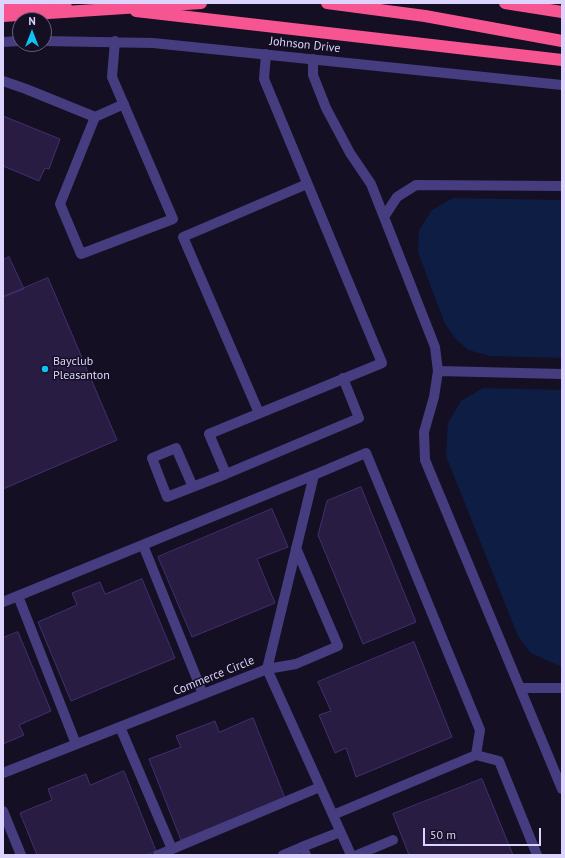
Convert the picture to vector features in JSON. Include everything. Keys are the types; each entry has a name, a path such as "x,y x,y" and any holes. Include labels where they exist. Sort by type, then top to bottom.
{"highway":[{"path":"3,16 201,3"},
{"path":"327,3 425,16 562,41"},
{"path":"505,3 562,12"},
{"path":"3,7 82,7 160,13 562,60"}],"street":[{"name":"Johnson Drive","path":"52,41 115,41 153,43 562,85"},
{"path":"115,41 112,77 124,104 173,219 81,254 60,204 95,117 124,104"},
{"path":"226,474 209,434 382,363 264,79 266,54"},
{"path":"313,59 313,75 326,108 350,153 371,184 434,347 438,371 424,432 425,460 562,789"},
{"path":"3,81 95,117"},
{"path":"258,413 183,236 307,184"},
{"path":"384,217 396,197 416,185 562,186"},
{"path":"438,371 562,374"},
{"path":"193,487 176,448 152,458 167,497 193,487 226,474 359,418 343,378"},
{"path":"3,602 366,453 480,730 476,755"},
{"path":"296,548 338,646 296,664 267,668 296,548 314,475"},
{"path":"143,545 203,694"},
{"path":"18,596 76,744"},
{"name":"Commerce Circle","path":"3,773 267,668 351,855"},
{"path":"520,688 562,688"},
{"path":"120,727 172,849"},
{"path":"333,815 476,755 499,761 537,855"},
{"path":"158,855 320,787"},
{"path":"3,811 21,855"},
{"path":"283,855 304,851 340,832"},
{"path":"358,855 393,840"}],"water":[{"path":"453,198 562,200 562,358 490,356 468,350 455,338 445,324 418,252 419,230 432,210"},
{"path":"483,388 562,390 562,667 531,653 518,636 446,456 448,423 461,401"}],"building":[{"path":"3,116 60,139 49,169 45,168 39,181 3,166"},
{"path":"9,257 24,289 3,297 3,260"},
{"name":"Bayclub Pleasanton","path":"48,278 117,440 3,489 3,297"},
{"path":"361,487 416,622 363,644 318,535 327,501"},
{"path":"272,509 288,547 257,559 275,603 192,637 158,557"},
{"path":"142,579 175,658 71,701 38,622 77,605 72,593 100,582 105,594"},
{"path":"18,632 51,711 19,725 24,735 3,744 3,638"},
{"path":"414,642 452,737 356,777 346,748 335,753 319,715 331,711 318,682"},
{"path":"253,718 285,798 181,840 149,759 181,747 176,736 215,721 219,732"},
{"path":"124,771 156,851 147,855 37,855 20,813 52,800 48,789 86,774 90,785"},
{"path":"482,779 513,855 409,855 393,814"}],"place":[{"name":"Bayclub Pleasanton","path":"45,369"}]}
